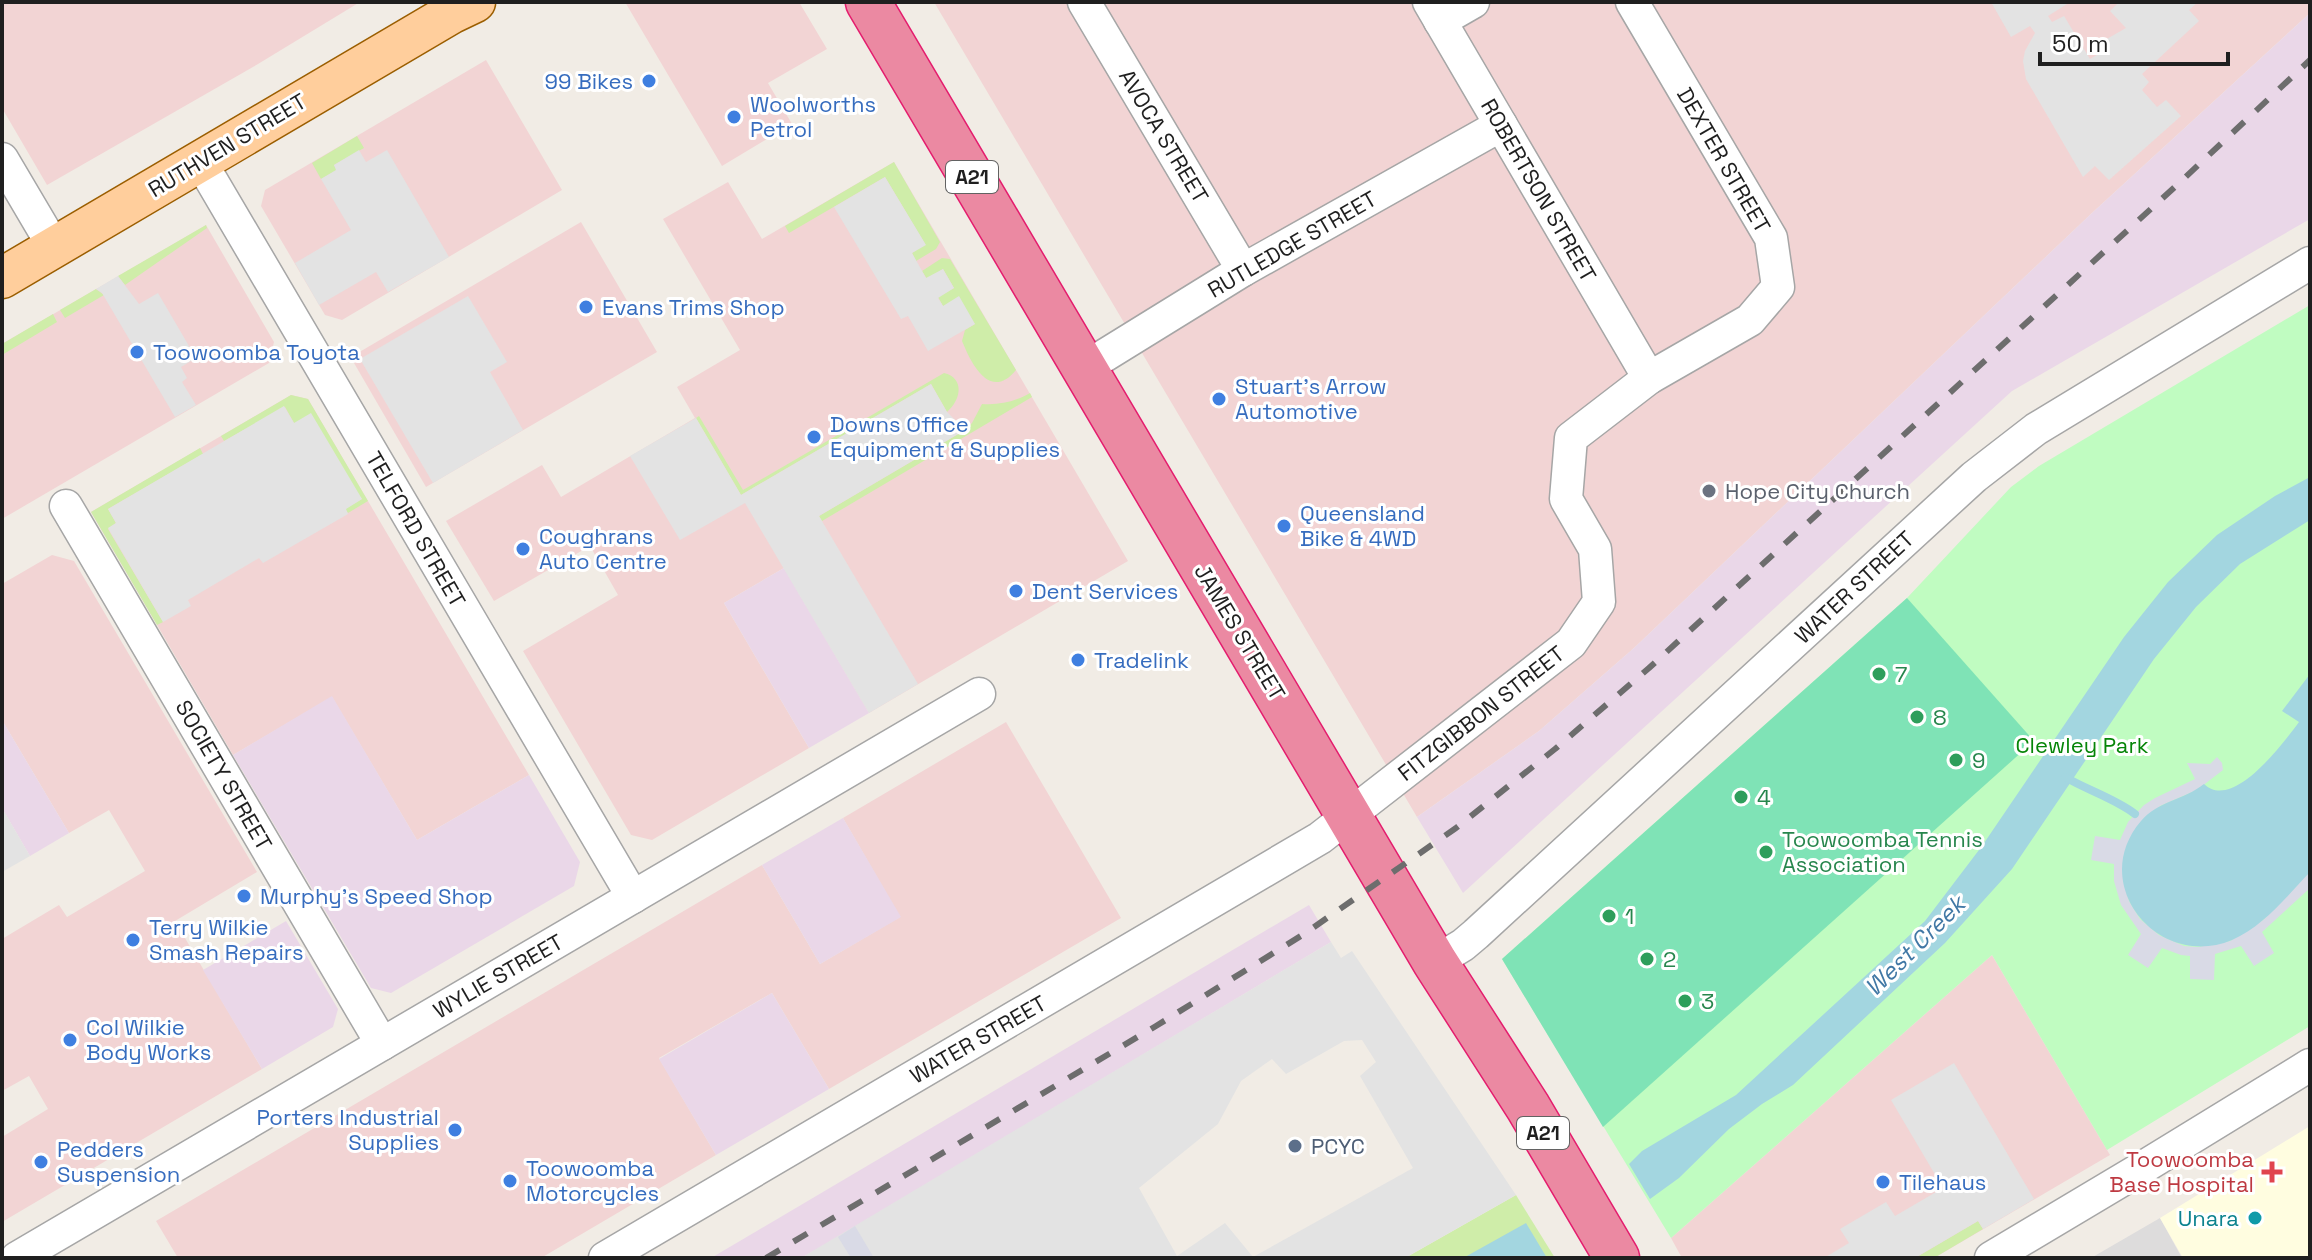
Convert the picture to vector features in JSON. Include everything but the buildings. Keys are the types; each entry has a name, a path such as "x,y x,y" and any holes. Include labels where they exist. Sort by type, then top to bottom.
{"highway":[{"name":"JAMES STREET","path":"868,2 1435,962 1528,1107 1617,1258"}],"main road":[{"name":"RUTHVEN STREET","path":"2,278 459,5"}],"street":[{"name":"AVOCA STREET","path":"1084,2 1243,270"},
{"path":"1435,12 1473,2"},
{"name":"DEXTER STREET","path":"1632,2 1771,238 1778,287 1750,320"},
{"name":"ROBERTSON STREET","path":"1435,12 1649,378"},
{"name":"RUTLEDGE STREET","path":"1086,367 1243,270 1501,125"},
{"path":"2,159 54,247"},
{"name":"TELFORD STREET","path":"200,161 633,897"},
{"name":"WATER STREET","path":"1435,962 1476,934 1974,477 2036,429 2310,263"},
{"name":"FITZGIBBON STREET","path":"1349,816 1571,643 1599,602 1595,549 1566,499 1571,438 1649,378 1750,320"},
{"name":"SOCIETY STREET","path":"66,506 382,1044"},
{"name":"WYLIE STREET","path":"17,1258 979,694"},
{"name":"WATER STREET","path":"605,1258 1320,838 1349,816"},
{"path":"1991,1258 2310,1065"}],"shaded area":[{"path":"2,2 360,2 47,185 2,108"},
{"path":"625,2 799,2 827,49 768,83 792,124 722,166"},
{"path":"934,2 2310,2 2310,13 2092,213 1634,648 1539,731 1417,817"},
{"path":"1991,2 2066,2 2048,16 2052,22 2064,16 2090,59 2102,52 2098,44 2126,28 2110,11 2119,2 2198,2 2189,10 2199,21 2142,74 2149,82 2142,90 2157,107 2166,100 2181,116 2109,180 2095,166 2083,177 2026,79 2023,61 2035,33 2030,26 2011,37"},
{"path":"2310,13 2310,219 2012,391 1463,893 1417,817 1539,731 1634,648 2092,213"},
{"path":"486,60 562,190 342,320 325,315 261,206 265,190"},
{"path":"359,150 366,162 387,150 449,257 388,292 376,272 319,305 295,263 351,230 321,179 336,170 334,165"},
{"path":"894,162 1128,561 869,713 784,568 724,603 809,748 652,840 631,835 523,651 618,595 590,546 494,601 446,521 542,465 561,497 695,418 677,387 740,350 663,219 728,182 762,239"},
{"path":"885,177 926,245 912,253 926,278 943,269 954,288 938,298 943,306 959,296 975,324 928,351 908,316 901,319 834,207"},
{"path":"581,222 657,352 426,487 354,363 356,354"},
{"name":"Toowoomba Toyota","path":"206,225 274,342 269,363 2,519 2,344"},
{"path":"118,276 139,304 158,293 196,358 181,367 187,378 182,382 196,405 175,417 102,293 96,289"},
{"path":"468,296 507,362 490,372 523,430 433,483 360,359"},
{"path":"931,384 947,412 965,430 819,516 918,684 869,713 745,503 680,540 630,456 696,418 741,495"},
{"name":"Toowoomba Toyota","path":"291,395 308,399 529,775 417,840 332,697 233,755 91,512"},
{"path":"284,406 294,423 311,413 362,499 346,509 348,514 263,563 259,558 188,600 191,606 163,622 108,528 116,523 108,509"},
{"path":"52,555 74,561 257,872 175,921 262,1069 2,1222 2,1137 48,1109 29,1076 2,1091 2,939 59,905 67,917 145,871 109,810 69,833 2,720 2,584"},
{"path":"784,568 869,713 809,748 724,603"},
{"path":"332,696 417,840 529,775 580,862 574,886 391,993 371,988 233,755"},
{"path":"2,720 69,833 30,856 2,808"},
{"path":"1006,722 1121,918 829,1089 772,993 659,1058 716,1155 541,1258 178,1258 156,1221 762,865 820,964 900,917 843,818"},
{"path":"2217,757 2223,770 2197,790 2160,806 2123,880 2129,901 2140,919 2159,935 2184,946 2198,947 2230,941 2263,920 2300,882 2310,845 2310,888 2262,932 2274,953 2254,966 2241,946 2215,954 2214,980 2190,979 2190,956 2162,948 2148,968 2128,955 2141,934 2121,905 2114,881 2114,864 2091,860 2095,836 2120,840 2128,822 2144,805 2195,779 2187,763 2210,764"},
{"path":"2,808 30,856 2,872"},
{"path":"843,818 901,917 820,964 762,865"},
{"path":"1309,905 1331,942 838,1237 801,1258 711,1258"},
{"path":"286,921 338,1009 333,1027 262,1069 203,970"},
{"name":"PCYC","path":"1331,942 1341,958 1352,951 1516,1195 1405,1258 801,1258","holes":["1362,1040 1376,1062 1360,1076 1413,1168 1253,1257 1225,1223 1177,1256 1139,1188 1218,1124 1241,1081 1272,1059 1286,1074 1344,1041"]},
{"path":"1992,955 2110,1155 1934,1258 1682,1258 1671,1238"},
{"path":"772,993 829,1089 716,1155 659,1059"},
{"path":"1954,1063 2034,1199 1983,1229 1978,1221 1915,1258 1824,1258 1849,1243 1840,1229 1886,1202 1895,1216 1943,1188 1891,1100"},
{"name":"Toowoomba Base Hospital","path":"2310,1126 2310,1258 2183,1258 2160,1218"},
{"path":"2160,1218 2182,1258 2091,1258"},
{"path":"855,1226 874,1258 851,1258 838,1237"}],"green space":[{"path":"357,136 364,148 334,165 337,170 321,179 312,163"},
{"path":"894,162 940,242 936,249 916,261 912,253 925,244 885,177 789,233 785,226"},
{"path":"206,225 207,228 125,285 118,276"},
{"path":"942,258 950,259 1016,370 1007,379 990,381 976,368 962,341 965,330 975,324 943,306 938,297 954,288 943,269 927,279 922,271"},
{"path":"96,289 104,295 65,318 60,310"},
{"name":"Clewley Park","path":"2310,305 2310,1026 2107,1150 1992,955 1671,1238 1502,959 1907,598 2011,487 2039,466"},
{"path":"53,314 57,322 2,355 2,344"},
{"path":"944,373 955,380 959,390 947,412 931,384 741,495 696,418 699,416 743,490"},
{"path":"1030,393 1032,397 822,521 819,516 965,430 982,404 1007,402"},
{"path":"291,395 308,399 368,501 348,513 345,509 362,499 294,423 285,407 224,441 221,436"},
{"path":"200,448 203,454 108,509 116,523 108,529 163,622 157,625 91,512"},
{"name":"Toowoomba Tennis Association","path":"1907,598 2034,741 1603,1127 1502,959"},
{"path":"1516,1195 1555,1258 1405,1258"},
{"path":"1978,1221 1983,1229 1934,1258 1915,1258"}],"water":[{"name":"West Creek","path":"2310,477 2310,520 2240,564 2196,607 2154,659 2012,869 1945,943 1793,1085 1729,1129 1679,1178 1650,1199 1629,1164 1642,1151 1736,1095 1925,921 1982,846 2124,637 2168,582 2217,535"},
{"path":"2310,674 2310,872 2265,919 2232,940 2205,946 2179,943 2156,933 2138,916 2127,895 2122,871 2126,845 2141,821 2155,809 2204,784 2216,790 2229,789 2257,771 2299,722 2282,711"},
{"path":"1526,1223 1547,1258 1463,1258 1465,1257"}],"waterway":[{"path":"2065,777 2135,814"}],"railway":[{"path":"766,1258 1156,1026 1304,934 1456,828 1649,668 2310,60"}],"place":[{"name":"99 Bikes","path":"649,81"},
{"name":"Woolworths Petrol","path":"734,117"},
{"name":"Evans Trims Shop","path":"586,307"},
{"name":"Toowoomba Toyota","path":"137,352"},
{"name":"Stuart's Arrow Automotive","path":"1219,399"},
{"name":"Downs Office Equipment & Supplies","path":"814,437"},
{"name":"Hope City Church","path":"1709,491"},
{"name":"Queensland Bike & 4WD","path":"1284,526"},
{"name":"Coughrans Auto Centre","path":"523,549"},
{"name":"Dent Services","path":"1016,591"},
{"name":"Tradelink","path":"1078,660"},
{"name":"7","path":"1879,674"},
{"name":"8","path":"1917,717"},
{"name":"9","path":"1956,760"},
{"name":"4","path":"1741,797"},
{"name":"Toowoomba Tennis Association","path":"1766,852"},
{"name":"Murphy's Speed Shop","path":"244,896"},
{"name":"1","path":"1609,916"},
{"name":"Terry Wilkie Smash Repairs","path":"133,940"},
{"name":"2","path":"1647,959"},
{"name":"3","path":"1685,1001"},
{"name":"Col Wilkie Body Works","path":"70,1040"},
{"name":"Porters Industrial Supplies","path":"455,1130"},
{"name":"PCYC","path":"1295,1146"},
{"name":"Pedders Suspension","path":"41,1162"},
{"name":"Toowoomba Base Hospital","path":"2272,1172"},
{"name":"Toowoomba Motorcycles","path":"510,1181"},
{"name":"Tilehaus","path":"1883,1182"},
{"name":"Unara","path":"2255,1218"}]}
